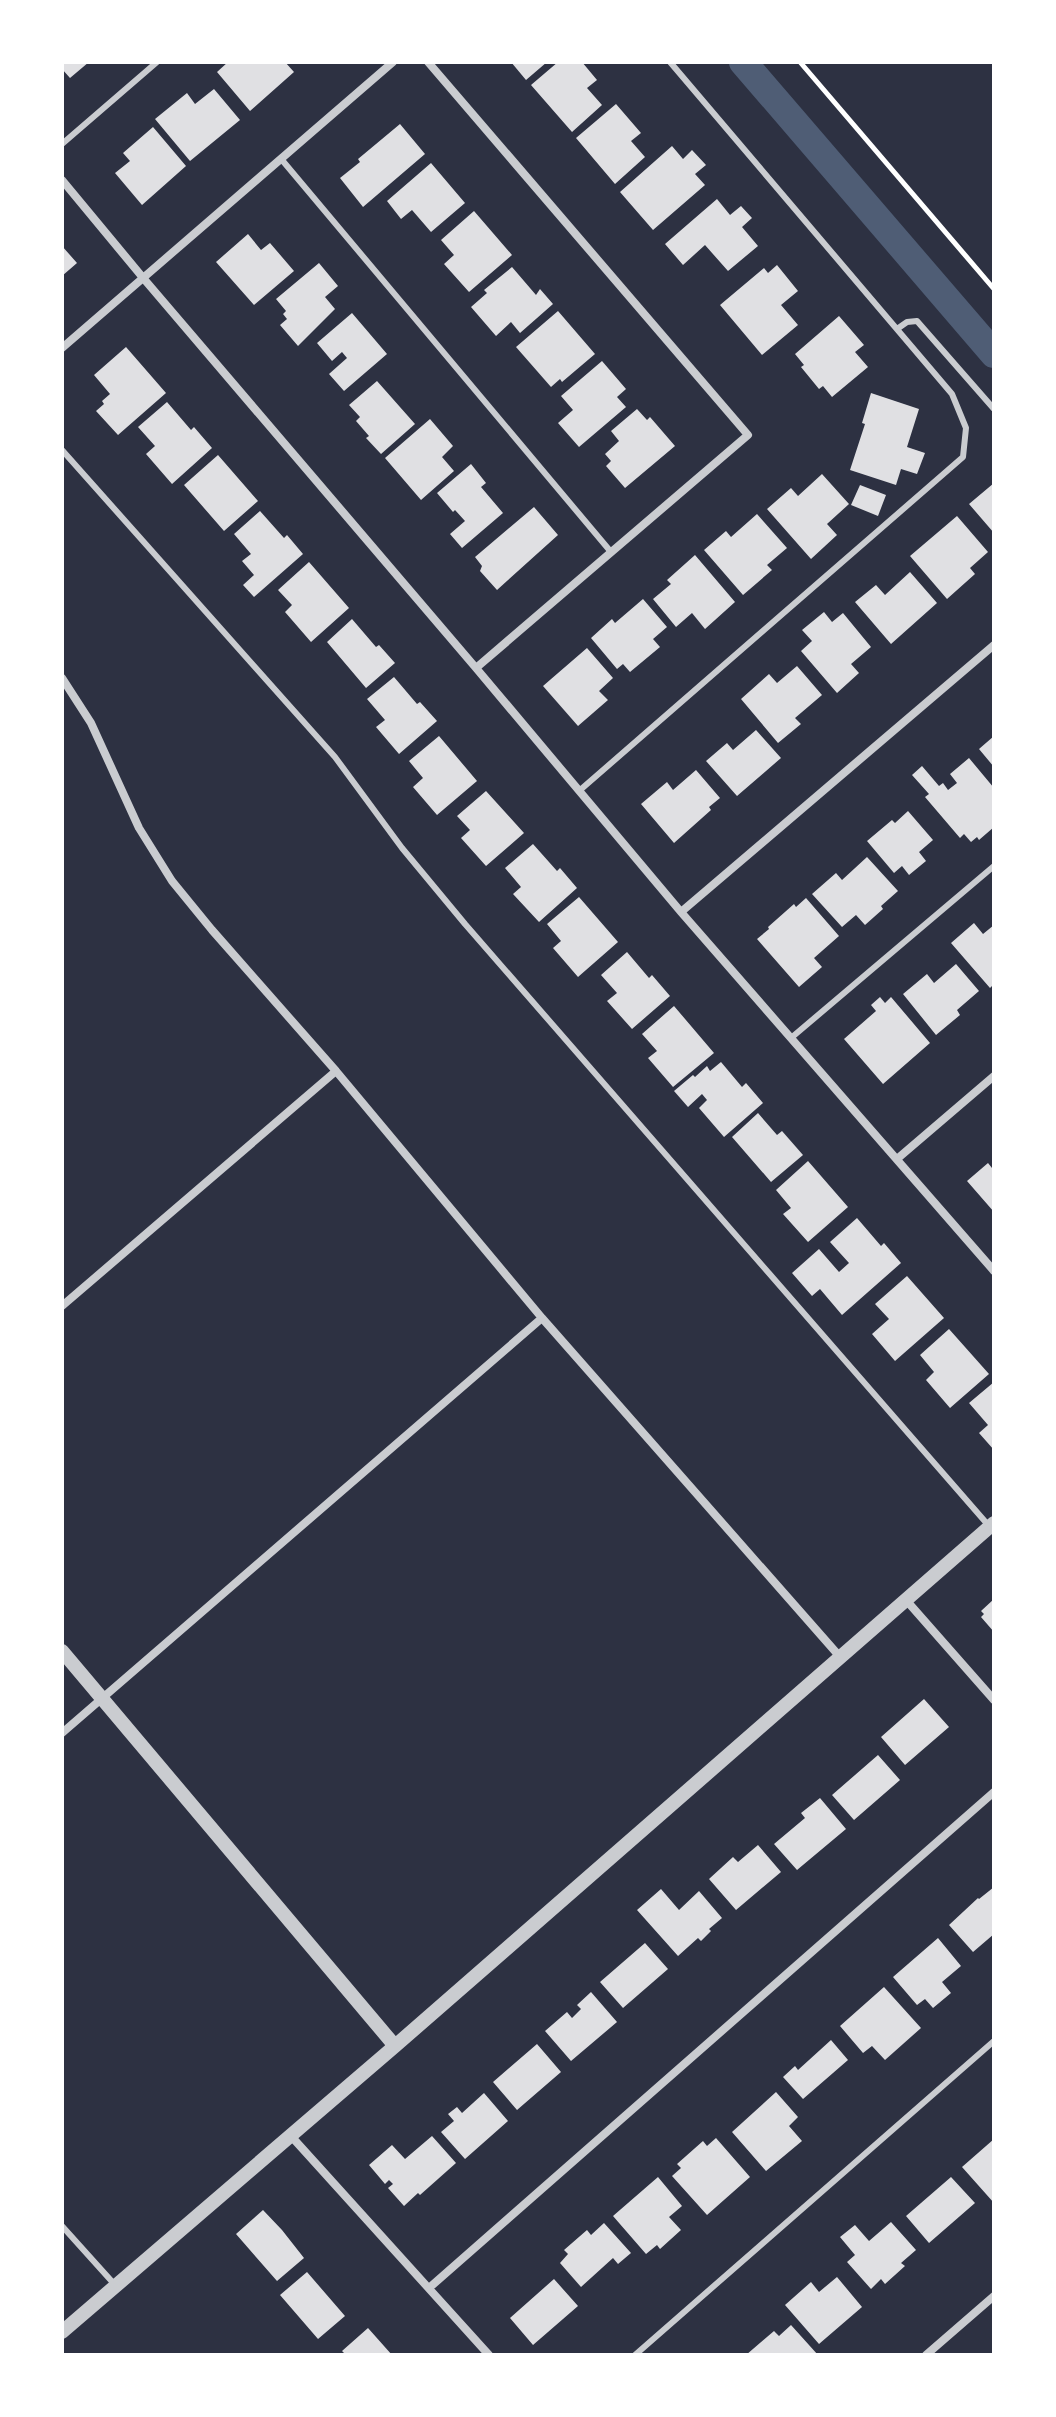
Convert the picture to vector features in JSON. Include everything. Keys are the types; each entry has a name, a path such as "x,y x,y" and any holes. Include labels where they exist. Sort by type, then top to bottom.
{"street":[{"path":"62,348 393,62"},
{"path":"428,62 748,435 476,668"},
{"path":"62,180 681,912 994,1271"},
{"path":"681,912 994,645"},
{"path":"62,678 91,723 139,828 172,881 542,1318 841,1658"},
{"path":"62,1306 336,1071"},
{"path":"897,1159 994,1076"},
{"path":"62,1733 542,1318"},
{"path":"62,2332 992,1525"},
{"path":"906,1600 994,1700"},
{"path":"62,1651 395,2046"},
{"path":"429,2288 994,1792"},
{"path":"291,2136 489,2355"},
{"path":"926,2355 994,2296"}],"lane":[{"path":"62,144 157,62"},
{"path":"579,791 963,457 966,428 952,394 670,62"},
{"path":"282,160 611,552"},
{"path":"897,329 907,322 917,321 994,409"},
{"path":"62,450 335,757 402,848 456,913 992,1525"},
{"path":"791,1038 994,866"},
{"path":"635,2355 994,2041"},
{"path":"62,2226 116,2286"}],"path":[{"path":"800,62 994,289"}],"building":[{"path":"62,62 89,62 70,78 62,69"},
{"path":"228,62 285,62 294,72 250,111 217,72"},
{"path":"511,62 547,62 526,80"},
{"path":"558,62 582,62 597,80 587,88 602,105 572,132 531,85"},
{"path":"214,89 240,120 190,161 155,119 187,93 195,104"},
{"path":"616,104 641,133 631,141 645,157 615,184 576,138"},
{"path":"400,124 425,154 363,207 340,178"},
{"path":"153,127 186,166 142,205 115,173 130,161 123,153"},
{"path":"672,146 683,159 692,150 706,165 695,174 705,185 653,230 620,192"},
{"path":"431,163 465,203 431,232 412,210 401,219 387,201"},
{"path":"717,199 730,215 741,206 752,218 742,227 758,246 728,271 705,245 683,265 665,244"},
{"path":"474,211 512,255 469,292 444,264 454,255 441,240"},
{"path":"248,234 261,250 270,243 294,271 254,305 216,262"},
{"path":"62,246 77,263 62,276"},
{"path":"319,263 338,286 325,297 335,309 298,346 280,325 287,319 283,314 286,311 276,299"},
{"path":"777,265 798,291 781,305 798,325 762,355 720,305 764,268 768,273"},
{"path":"512,267 536,295 540,289 553,304 520,333 511,322 496,336 471,307 487,293 484,290"},
{"path":"558,311 595,354 562,382 560,379 551,387 516,347"},
{"path":"352,313 387,354 344,391 329,374 347,358 342,352 332,361 317,343"},
{"path":"839,316 864,345 855,352 868,367 832,397 823,386 819,389 801,367 804,365 795,354"},
{"path":"126,347 166,393 118,435 96,411 110,394 94,375"},
{"path":"602,361 626,389 617,397 626,407 579,447 558,423 573,410 561,396"},
{"path":"377,381 415,424 381,454 366,438 369,436 356,421 360,417 349,405"},
{"path":"871,393 919,409 907,447 925,453 917,474 901,469 896,485 850,470"},
{"path":"167,402 191,430 194,427 212,448 172,484 146,454 155,446 138,427"},
{"path":"637,409 647,420 650,417 675,446 625,488 606,466 611,461 605,454 619,441 611,431"},
{"path":"430,419 453,446 442,457 454,471 421,500 385,458"},
{"path":"218,455 258,501 224,531 184,485"},
{"path":"471,464 486,483 481,487 503,513 462,548 450,534 465,521 437,493"},
{"path":"822,474 849,504 827,524 837,535 811,559 767,509 791,488 798,496"},
{"path":"994,483 994,533 969,504"},
{"path":"860,485 886,495 878,516 851,505"},
{"path":"534,507 558,535 497,590 480,571 482,566 475,557"},
{"path":"260,511 303,554 254,597 243,585 254,575 242,561 251,554 234,534"},
{"path":"757,514 787,548 767,565 772,570 743,595 704,550 726,531 731,537"},
{"path":"957,516 988,552 970,568 975,574 947,599 910,556"},
{"path":"695,555 735,602 705,629 692,613 676,627 653,599 671,584 667,580"},
{"path":"309,562 349,608 311,642 285,612 292,605 278,590"},
{"path":"910,572 937,603 891,644 855,602 876,585 885,595"},
{"path":"643,599 667,627 653,639 660,647 630,672 623,664 617,669 591,638 612,619 615,623"},
{"path":"824,612 832,622 843,613 871,647 851,664 859,673 837,693 801,651 812,641 802,630"},
{"path":"352,619 376,647 379,645 395,663 366,688 327,642"},
{"path":"587,648 613,678 599,691 608,700 578,726 543,686"},
{"path":"797,666 822,695 795,718 801,724 778,743 741,699 769,674 777,683"},
{"path":"394,677 417,704 420,702 437,721 399,754 376,727 385,720 367,699"},
{"path":"756,730 781,758 737,796 706,761 727,743 733,750"},
{"path":"439,736 477,781 437,815 413,787 423,778 409,761"},
{"path":"994,736 994,767 979,749"},
{"path":"969,758 994,788 994,827 979,840 977,837 971,842 964,834 960,838 925,797 929,794 912,775 922,766 939,786 943,783 948,790 957,783 950,774"},
{"path":"696,770 720,798 674,843 641,804 667,782 673,790"},
{"path":"486,791 524,833 486,866 461,838 470,830 457,816"},
{"path":"908,811 933,840 919,852 926,861 909,875 902,866 894,873 867,841"},
{"path":"533,844 577,888 539,922 513,894 521,887 505,868"},
{"path":"867,857 898,891 865,925 856,915 842,927 812,894 836,873 842,880"},
{"path":"579,897 618,942 578,977 553,948 561,941 547,924"},
{"path":"806,898 839,936 814,958 822,967 799,987 757,939 794,904 796,907"},
{"path":"974,923 983,934 994,925 994,984 990,988 951,943"},
{"path":"627,952 649,978 652,975 670,996 632,1029 607,1001 617,993 601,975"},
{"path":"956,964 979,991 957,1010 960,1015 936,1035 903,994 927,974 934,983"},
{"path":"880,997 885,1003 891,997 930,1043 883,1084 844,1039 876,1011 871,1005"},
{"path":"674,1006 714,1053 673,1087 648,1058 657,1051 642,1034"},
{"path":"721,1062 742,1087 746,1083 763,1103 724,1137 699,1108 707,1100 702,1094 688,1107 674,1091 707,1066 710,1071"},
{"path":"758,1113 777,1135 782,1131 803,1155 771,1182 732,1137"},
{"path":"808,1161 848,1207 808,1242 783,1214 791,1208 776,1190"},
{"path":"988,1163 992,1168 994,1166 994,1212 967,1181"},
{"path":"857,1218 881,1246 884,1243 901,1263 842,1315 820,1289 812,1296 792,1273 819,1249 839,1272 849,1263 830,1242"},
{"path":"907,1276 944,1318 895,1361 872,1334 889,1319 875,1304"},
{"path":"949,1329 989,1374 950,1408 926,1380 934,1372 920,1355"},
{"path":"994,1382 994,1450 979,1433 988,1425 969,1403"},
{"path":"994,1599 994,1632 981,1617 984,1614 981,1611"},
{"path":"924,1699 949,1727 905,1765 881,1737"},
{"path":"878,1755 900,1780 854,1820 832,1795"},
{"path":"820,1798 846,1829 797,1870 774,1844 805,1818 801,1813"},
{"path":"758,1845 781,1872 736,1910 709,1879 733,1857 738,1862"},
{"path":"994,1887 994,1934 973,1952 949,1925"},
{"path":"661,1889 679,1910 699,1891 722,1918 701,1941 698,1938 678,1956 637,1910"},
{"path":"938,1938 961,1966 942,1982 951,1993 933,2008 925,1999 917,2005 893,1977"},
{"path":"645,1943 668,1969 623,2008 600,1982"},
{"path":"884,1987 921,2028 885,2060 872,2046 863,2053 840,2026"},
{"path":"591,1992 617,2022 571,2061 545,2031 567,2012 572,2018 581,2009 577,2005"},
{"path":"831,2040 848,2060 803,2099 783,2077 795,2066 798,2070"},
{"path":"537,2044 561,2072 517,2110 493,2082"},
{"path":"776,2092 798,2117 789,2126 802,2141 766,2171 732,2132"},
{"path":"484,2093 508,2121 465,2159 441,2132 454,2121 448,2114 457,2107 462,2113"},
{"path":"432,2136 456,2163 404,2206 388,2188 393,2184 389,2180 385,2184 369,2165 392,2145 405,2159"},
{"path":"716,2138 750,2177 707,2215 672,2176 681,2168 677,2164 703,2141 707,2146"},
{"path":"994,2139 994,2203 962,2167"},
{"path":"658,2177 682,2206 669,2217 681,2230 660,2249 657,2245 646,2254 613,2216"},
{"path":"951,2177 975,2203 929,2243 906,2216"},
{"path":"263,2210 304,2258 277,2281 236,2234"},
{"path":"891,2222 916,2250 901,2263 905,2266 885,2284 881,2279 871,2289 847,2262 855,2255 840,2237 855,2225 869,2241"},
{"path":"604,2223 631,2253 618,2264 613,2258 581,2287 560,2263 568,2254 564,2250 587,2230 591,2235"},
{"path":"307,2272 345,2316 318,2339 280,2295"},
{"path":"837,2277 862,2307 819,2344 785,2305 811,2282 819,2292"},
{"path":"554,2279 578,2306 533,2345 510,2318"},
{"path":"791,2325 818,2355 746,2355 774,2331 779,2336"},
{"path":"368,2328 392,2355 346,2355 342,2351"}],"waterway":[{"path":"743,62 994,354"}]}
